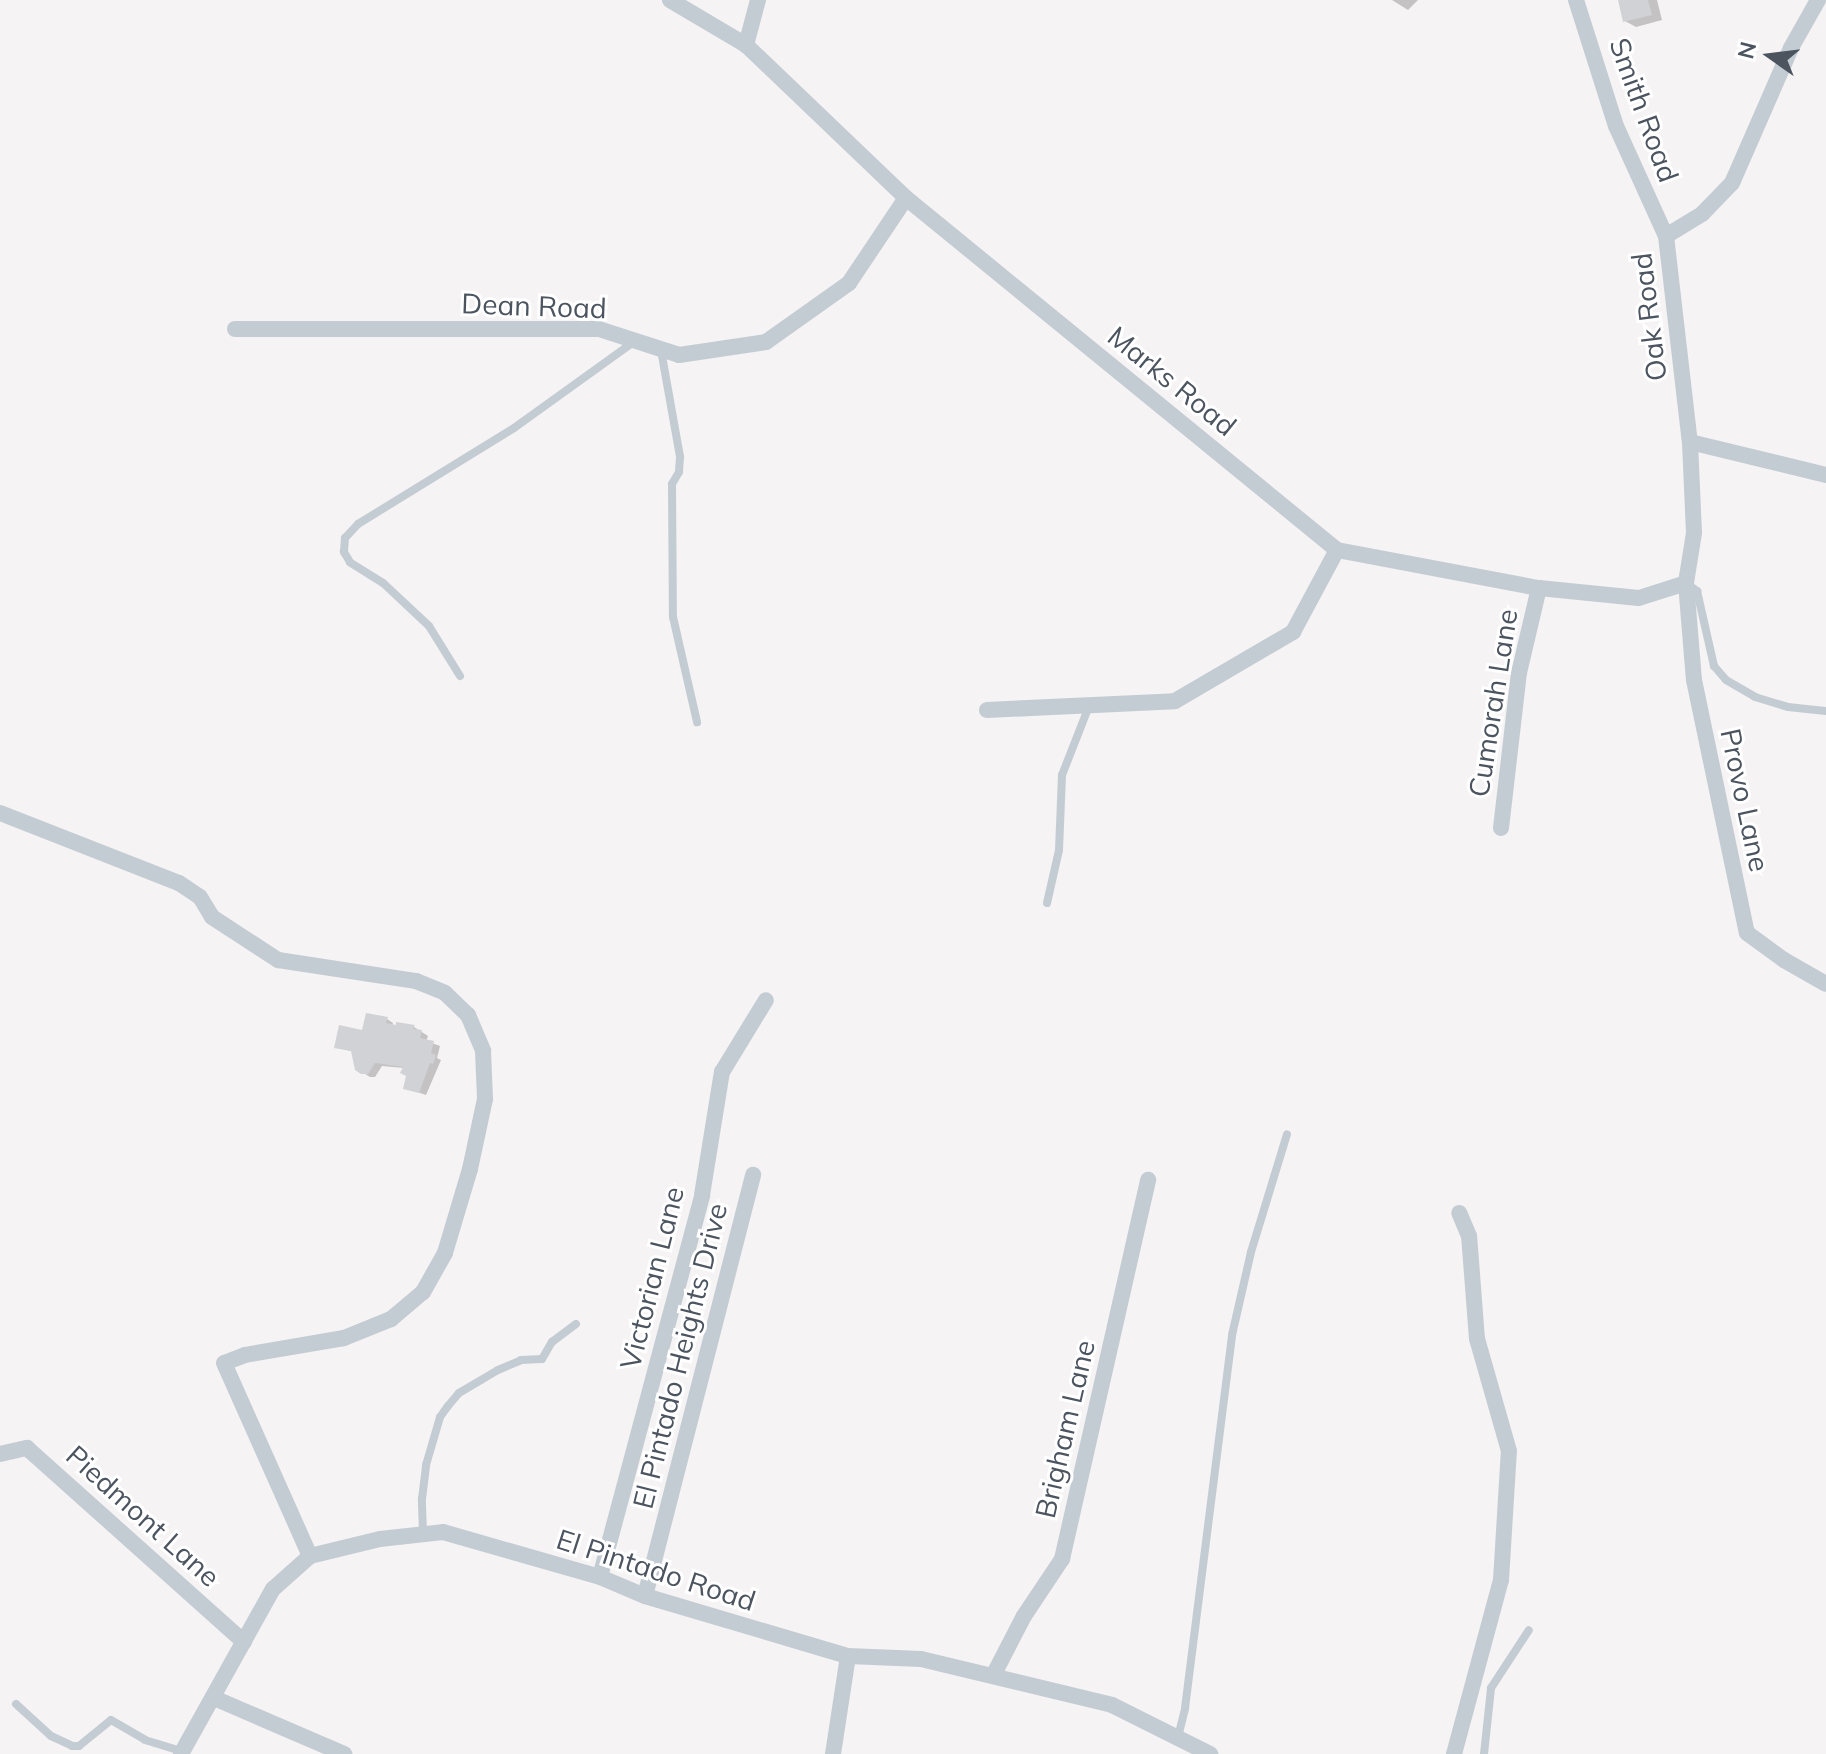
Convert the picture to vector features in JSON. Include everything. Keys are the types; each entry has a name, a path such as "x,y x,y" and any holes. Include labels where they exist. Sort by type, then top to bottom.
{"street":[{"name":"Marks Road","path":"670,0 746,45 906,198 1337,550 1539,588 1639,598 1686,583"},
{"path":"746,45 758,0"},
{"name":"Smith Road","path":"1576,0 1616,126 1666,236"},
{"name":"Oak Road","path":"1686,583 1694,533 1690,442 1666,236 1702,214 1732,183 1791,48 1818,0"},
{"name":"Dean Road","path":"235,329 599,329 679,355 766,342 849,283 906,198"},
{"path":"1690,442 1826,475"},
{"path":"987,710 1175,701 1293,632 1337,550"},
{"name":"Provo Lane","path":"1686,583 1694,680 1747,933 1784,960 1826,984"},
{"name":"Cumorah Lane","path":"1501,828 1519,673 1539,588"},
{"path":"0,813 179,883 200,897 212,917 278,960 403,979 445,993 468,1015 483,1051 485,1099 470,1169 445,1253 423,1292 391,1319 344,1338 245,1355 224,1363 310,1556"},
{"name":"Victorian Lane","path":"600,1577 702,1195 722,1072 766,1000"},
{"name":"El Pintado Heights Drive","path":"645,1596 753,1175"},
{"name":"Brigham Lane","path":"994,1674 1024,1616 1062,1559 1148,1180"},
{"path":"1454,1754 1501,1580 1509,1451 1477,1339 1469,1236 1459,1213"},
{"name":"Piedmont Lane","path":"0,1454 27,1448 244,1642"},
{"name":"El Pintado Road","path":"182,1752 273,1589 310,1556 380,1539 443,1532 600,1577 645,1596 848,1656 921,1659 994,1674 1112,1705 1210,1754"},
{"path":"833,1754 848,1656"},
{"path":"214,1698 344,1754"}],"lane":[{"path":"460,676 429,626 383,583 350,562 344,552 345,538 358,524 490,443 636,341"},
{"path":"661,349 680,457 679,472 672,484 673,617 697,722"},
{"path":"1686,583 1697,591 1714,666 1726,680 1755,697 1788,707 1826,711"},
{"path":"1047,903 1059,850 1062,775 1089,705"},
{"path":"1177,1738 1190,1667 1232,1335 1251,1252 1287,1134"},
{"path":"423,1534 422,1499 426,1465 440,1417 448,1406 459,1393 498,1370 521,1360 542,1359 552,1342 576,1324"},
{"path":"1484,1754 1491,1688 1529,1630"},
{"path":"16,1704 51,1736 72,1746 79,1746 111,1720 145,1740 182,1752"}],"building":[{"path":"1618,0 1648,0 1652,15 1623,22"},
{"path":"366,1013 388,1017 386,1023 415,1025 413,1029 422,1030 420,1038 434,1041 431,1053 436,1055 419,1093 403,1089 406,1076 400,1073 403,1067 375,1063 368,1074 361,1074 355,1070 351,1051 334,1048 339,1025 362,1030"}]}
